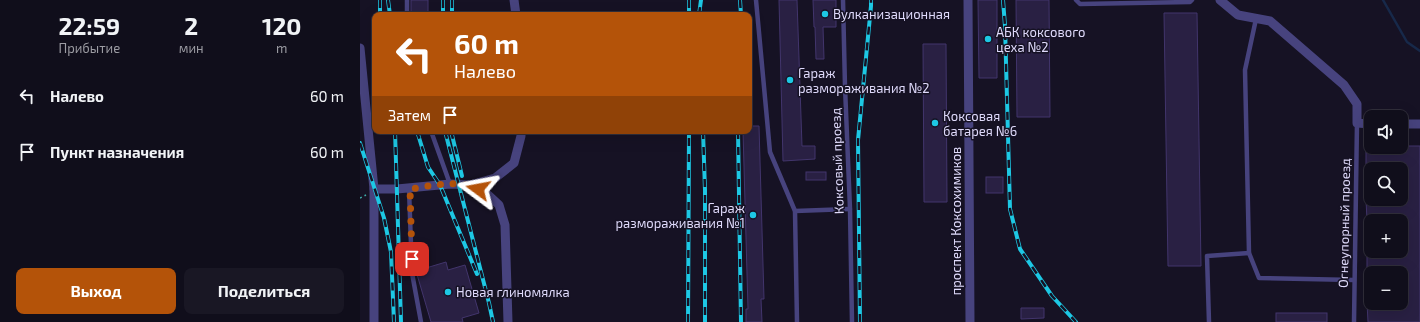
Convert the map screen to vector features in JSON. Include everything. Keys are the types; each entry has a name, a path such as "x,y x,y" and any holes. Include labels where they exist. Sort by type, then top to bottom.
{"street":[{"path":"514,0 516,12"},
{"name":"проспект Коксохимиков","path":"968,0 970,322"},
{"path":"1220,0 1238,15 1270,21 1344,85 1357,104 1357,123 1364,124"},
{"path":"360,48 363,111 374,189 374,322"},
{"path":"1408,124 1420,124"},
{"path":"374,189 410,189 450,184 470,185 495,178 514,163 521,134"},
{"path":"470,185 485,192 499,206 505,225 508,322"}],"lane":[{"path":"407,0 407,12"},
{"path":"756,0 770,152 795,210 797,322"},
{"name":"Коксовый проезд","path":"843,0 852,322"},
{"path":"1076,0 1080,4 1190,2 1192,0"},
{"path":"1256,19 1245,70 1249,253 1259,278 1354,280"},
{"name":"Огнеупорный проезд","path":"1354,322 1357,123"},
{"path":"432,134 450,184"},
{"path":"410,189 412,273 421,322"},
{"path":"795,210 850,209"},
{"path":"1209,322 1207,256 1249,253"}],"building":[{"path":"411,0 428,0 428,12 411,12"},
{"name":"Гараж размораживания №2","path":"779,0 797,0 802,146 815,146 815,159 783,161"},
{"name":"Вулканизационная","path":"813,0 836,0 836,27 823,27 824,59 816,59"},
{"name":"АБК коксового цеха №2","path":"978,0 997,0 997,78 979,78"},
{"path":"1016,0 1049,0 1050,117 1017,117"},
{"path":"1164,13 1197,13 1201,266 1168,266"},
{"name":"Коксовая батарея №6","path":"923,44 946,44 947,202 924,202"},
{"name":"Гараж размораживания №1","path":"752,126 759,126 764,299 761,299 762,322 746,322 746,309 748,309 743,134 752,134"},
{"path":"1408,146 1420,146 1420,322 1368,322 1367,310 1408,310 1408,266 1367,266 1367,258 1408,258 1408,214 1367,214 1366,206 1408,206 1408,162 1366,162 1366,154 1408,154"},
{"path":"806,172 826,172 826,180 806,180"},
{"path":"986,177 1003,177 1003,193 986,193"},
{"name":"Новая глиномялка","path":"446,262 448,270 465,265 479,313 462,318 463,322 431,322 416,271"},
{"path":"1021,308 1044,308 1044,318 1021,319"},
{"path":"1276,313 1327,313 1327,322 1276,322"}],"waterway":[{"path":"1383,0 1407,42 1420,51"}],"railway":[{"path":"380,0 380,12"},
{"path":"388,0 390,12"},
{"path":"443,0 443,12"},
{"path":"452,0 452,12"},
{"path":"689,0 689,12"},
{"path":"699,12 701,0"},
{"path":"740,0 741,12"},
{"path":"860,322 858,140 871,0"},
{"path":"1003,0 1010,209 1020,249 1052,296 1076,322"},
{"path":"395,134 401,322"},
{"path":"418,134 428,167 440,185 477,274"},
{"path":"446,134 493,322"},
{"path":"452,134 462,176"},
{"path":"688,322 689,134"},
{"path":"703,134 705,190 705,322"},
{"path":"738,134 741,322"},
{"path":"360,143 384,218 391,252 394,322"}],"place":[{"name":"Вулканизационная","path":"825,14"},
{"name":"АБК коксового цеха №2","path":"988,39"},
{"name":"Гараж размораживания №2","path":"790,80"},
{"name":"Коксовая батарея №6","path":"935,123"},
{"name":"Гараж размораживания №1","path":"753,215"},
{"name":"Новая глиномялка","path":"448,292"}],"route":[{"path":"412,259 410,189 450,184 470,185 478,189"}]}
